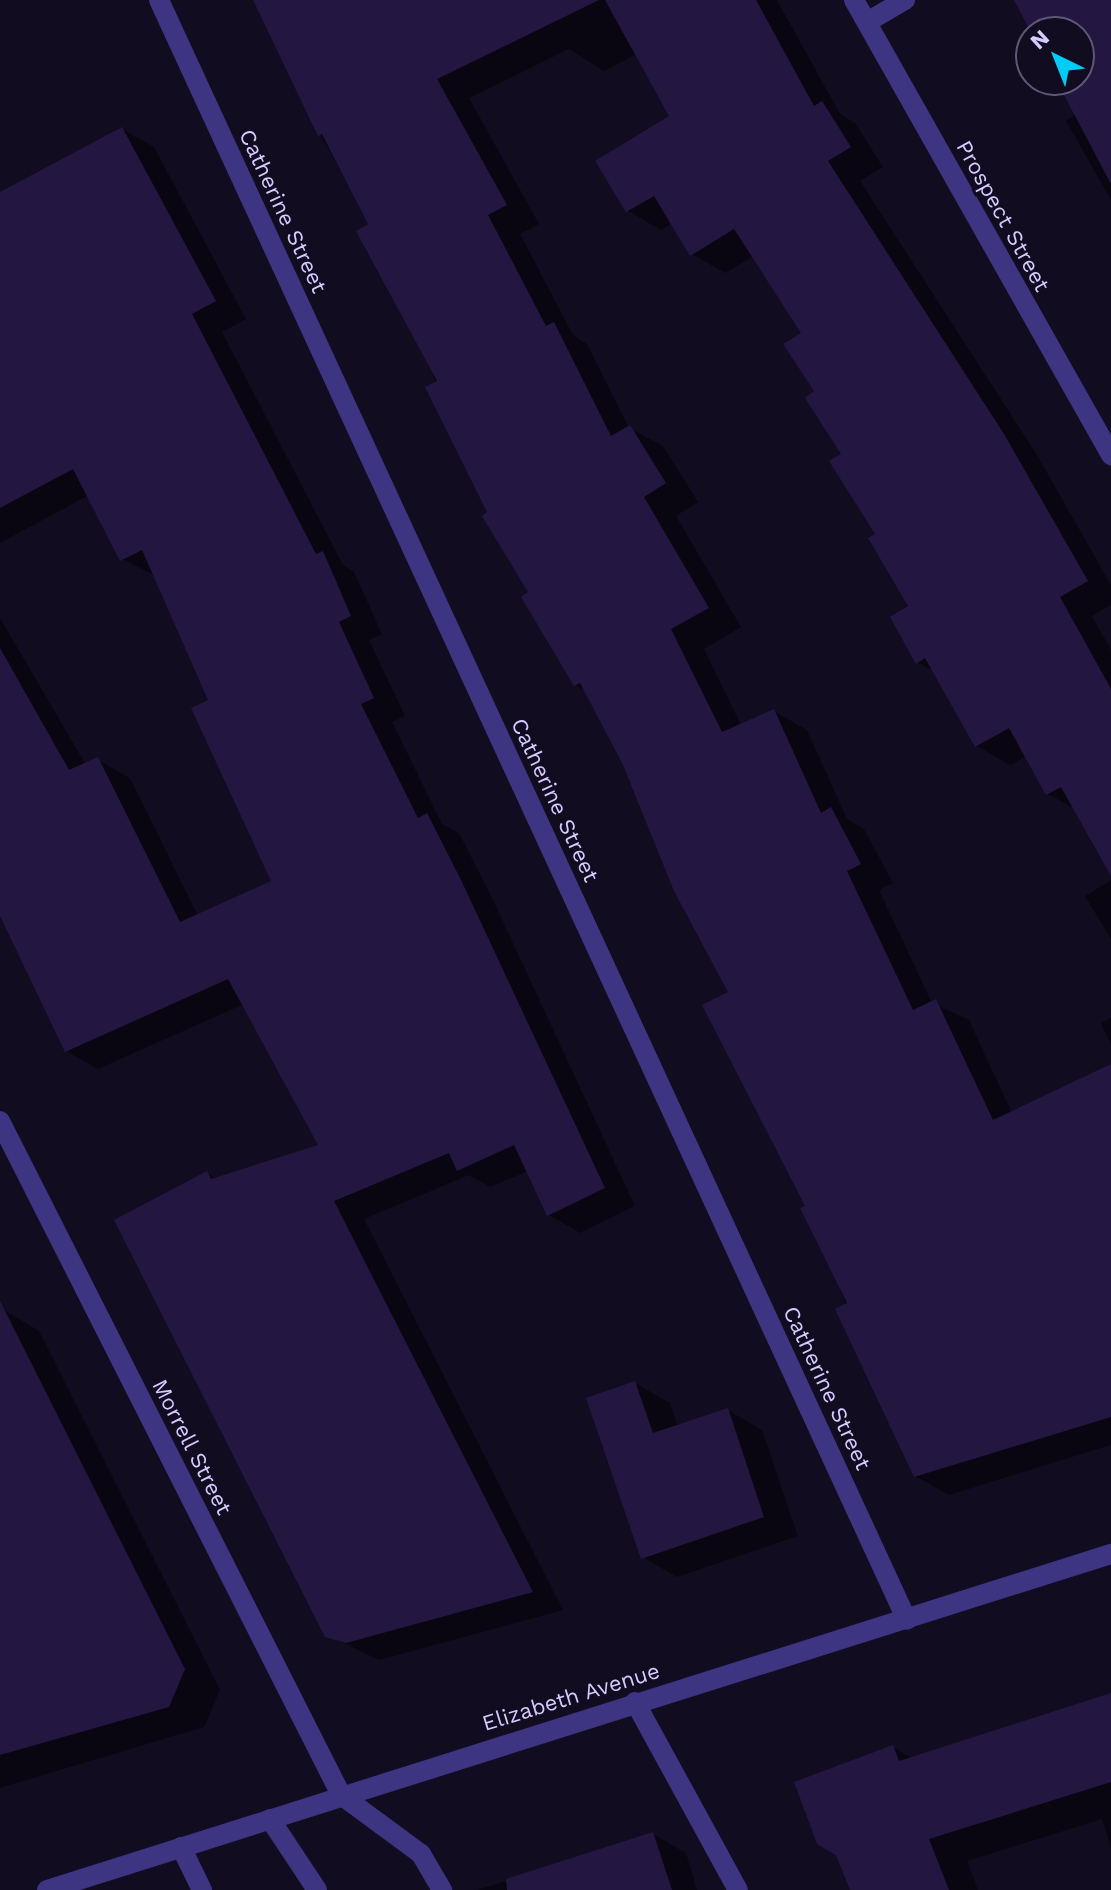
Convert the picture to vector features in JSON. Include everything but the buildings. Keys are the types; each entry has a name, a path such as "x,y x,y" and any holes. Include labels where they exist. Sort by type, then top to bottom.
{"street":[{"name":"Catherine Street","path":"159,0 907,1620"},
{"name":"Prospect Street","path":"854,0 1111,455"},
{"path":"867,22 905,0"},
{"name":"Morrell Street","path":"0,1121 341,1795"},
{"name":"Elizabeth Avenue","path":"47,1890 1111,1554"},
{"path":"635,1702 738,1890"},
{"path":"341,1795 421,1854 442,1890"},
{"path":"270,1819 317,1890"},
{"path":"181,1847 202,1890"}]}
